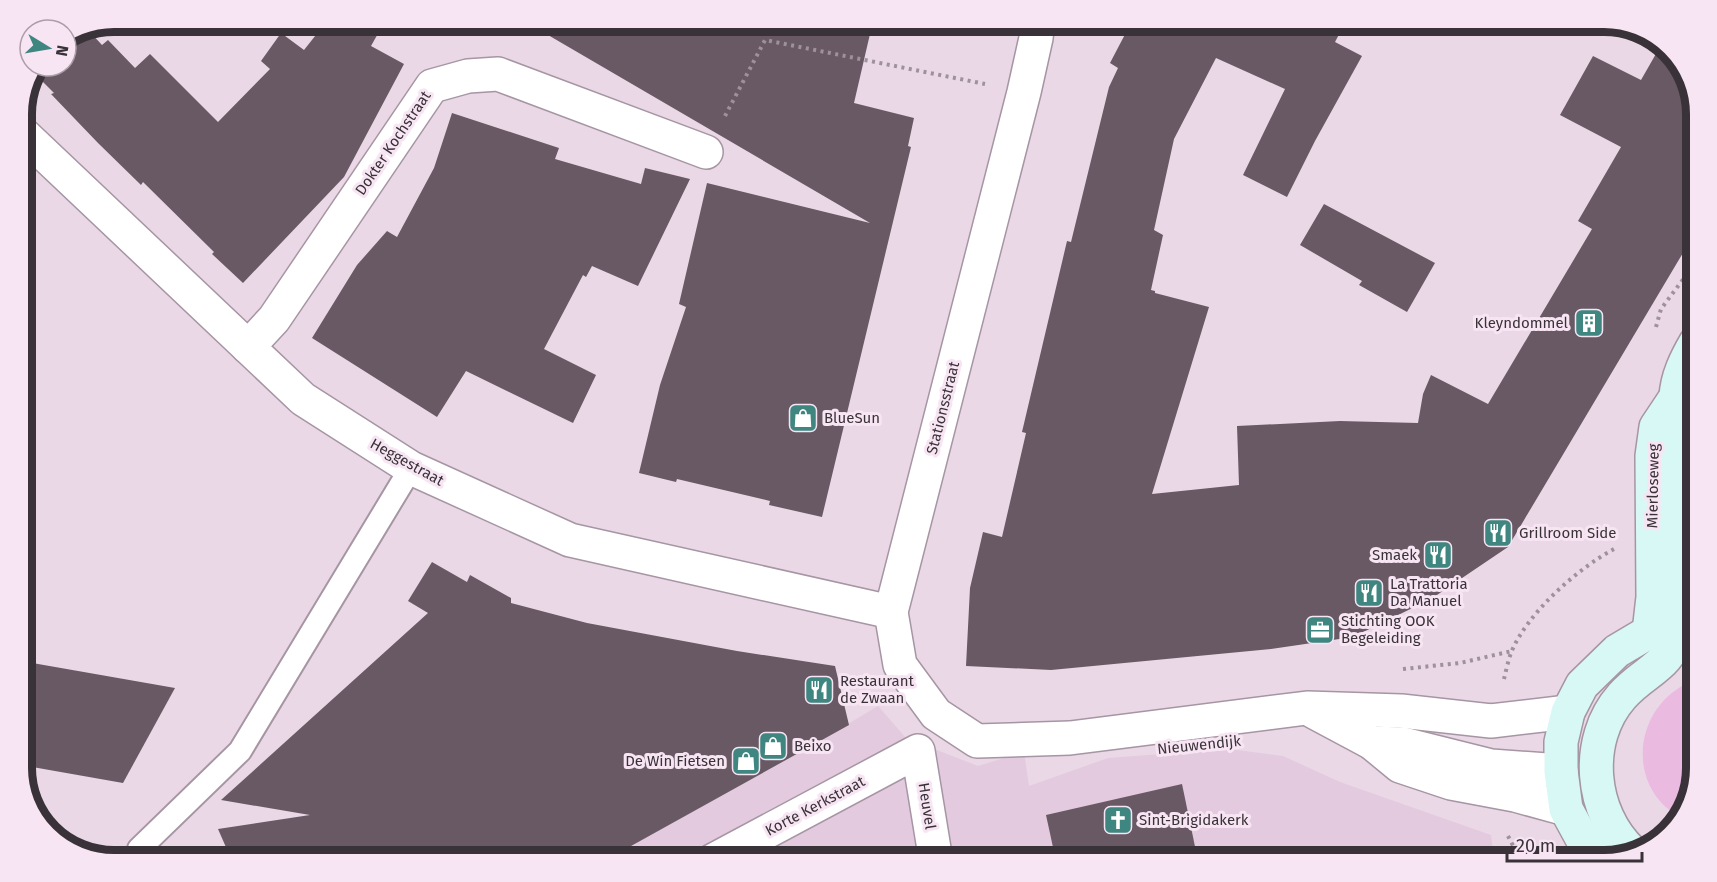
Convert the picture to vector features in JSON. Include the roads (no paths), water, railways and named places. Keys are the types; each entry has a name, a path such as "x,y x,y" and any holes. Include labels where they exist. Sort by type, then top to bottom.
{"main road":[{"path":"1676,397 1685,361"},
{"name":"Mierloseweg","path":"1649,633 1653,597 1652,456 1656,427 1676,397"},
{"name":"Mierloseweg","path":"1676,397 1680,430 1676,489 1686,610"},
{"path":"1589,850 1566,809 1561,771 1561,742 1568,712 1582,685 1617,651 1649,633 1686,627"},
{"name":"Mierloseweg","path":"1595,779 1599,740 1608,714 1623,694 1671,653 1686,630"},
{"path":"1561,771 1595,779 1604,810 1613,830 1627,847"}],"street":[{"name":"Stationsstraat","path":"936,714 900,665 891,612 1024,92 1037,31"},
{"name":"Dokter Kochstraat","path":"248,347 274,319 432,86 468,76 498,74 706,152"},
{"name":"Heggestraat","path":"32,142 303,399 411,468 570,540 891,612"},
{"name":"Nieuwendijk","path":"936,714 977,741 1071,738 1307,708 1401,711 1491,721 1568,712"},
{"path":"1307,708 1372,743 1400,766 1451,783 1515,795 1566,809"},
{"path":"1372,743 1403,744 1491,766 1561,771"},
{"name":"Korte Kerkstraat","path":"733,850 918,751"},
{"name":"Heuvel","path":"918,751 934,850"}],"lane":[{"path":"139,849 240,751 411,468"}],"place":[{"name":"Kleyndommel","path":"1589,323"},
{"name":"BlueSun","path":"803,418"},
{"name":"Grillroom Side","path":"1498,533"},
{"name":"Smaek","path":"1438,555"},
{"name":"La Trattoria Da Manuel","path":"1369,593"},
{"name":"Stichting OOK Begeleiding","path":"1320,630"},
{"name":"Restaurant de Zwaan","path":"819,690"},
{"name":"Beixo","path":"773,746"},
{"name":"De Win Fietsen","path":"746,761"},
{"name":"Sint-Brigidakerk","path":"1118,820"}]}
